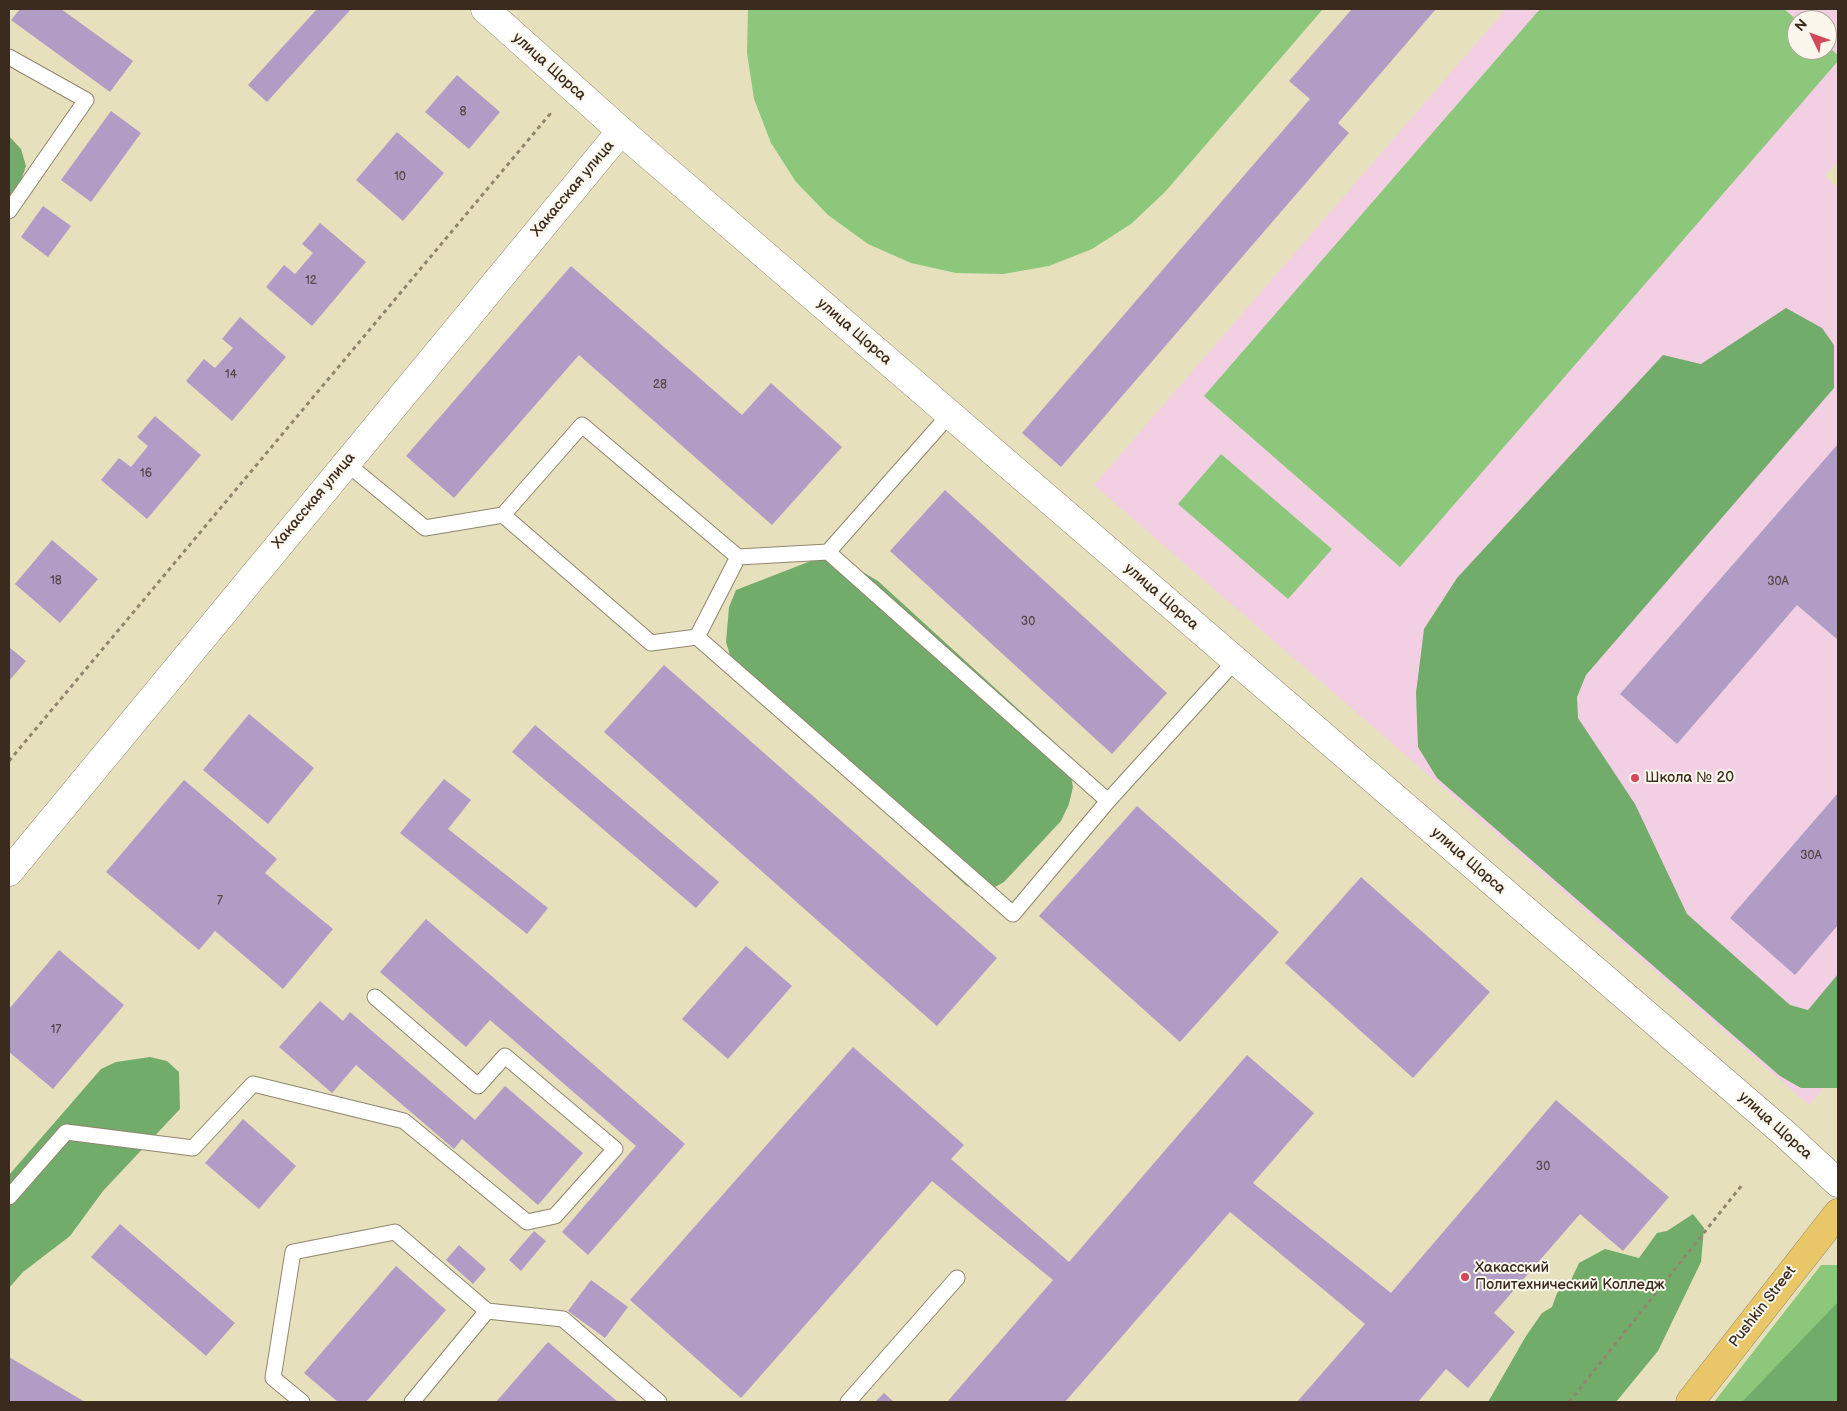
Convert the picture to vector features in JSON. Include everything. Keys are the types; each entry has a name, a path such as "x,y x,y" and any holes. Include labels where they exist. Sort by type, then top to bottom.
{"main road":[{"name":"Pushkin Street","path":"1690,1402 1838,1213"}],"street":[{"name":"улица Щорса","path":"486,9 621,131 1784,1133 1838,1183"},
{"name":"Хакасская улица","path":"9,872 621,131"}],"lane":[{"path":"9,57 86,100 9,211"},
{"path":"828,552 950,414"},
{"path":"346,463 425,528 503,515 582,425 738,557 828,552 1108,801"},
{"path":"503,515 651,643 697,636 1013,914 1108,801 1236,660"},
{"path":"697,636 738,557"},
{"path":"9,1197 66,1132 193,1148 253,1084 404,1121 527,1222 555,1216 615,1149 505,1056 478,1086 375,998"},
{"path":"302,1402 273,1378 293,1252 395,1232 487,1311 563,1319 659,1402"},
{"path":"848,1402 957,1278"},
{"path":"412,1402 487,1311"}],"path":[{"path":"9,761 550,114 544,108"},
{"path":"1569,1402 1742,1185"}],"shaded area":[{"name":"Школа № 20","path":"1506,9 1838,9 1838,161 1825,176 1838,188 1838,1071 1809,1105 1094,485"}],"green space":[{"path":"748,9 1323,9 1165,192 1131,224 1092,249 1049,266 1003,274 956,273 911,263 868,244 828,215 796,182 771,143 754,99 747,53"},
{"path":"1540,9 1784,9 1787,12 1787,60 1837,60 1838,55 1838,61 1400,567 1204,396"},
{"path":"9,136 21,149 26,166 14,201 9,207"},
{"path":"1786,308 1822,328 1834,345 1834,388 1586,675 1577,697 1578,718 1635,804 1687,914 1790,1005 1808,1010 1838,974 1837,1088 1801,1088 1780,1076 1437,778 1418,747 1416,693 1424,629 1457,578 1663,355 1701,364"},
{"path":"1221,454 1332,549 1288,599 1178,504"},
{"path":"816,559 849,564 878,581 1053,741 1070,770 1073,787 1069,804 1061,821 1004,882 986,892 967,886 737,678 726,642 729,607 736,590"},
{"path":"150,1057 167,1061 179,1072 180,1109 103,1191 70,1236 23,1272 9,1288 9,1175 101,1069 116,1062"},
{"path":"1693,1214 1704,1228 1701,1262 1658,1351 1616,1402 1488,1402 1526,1336 1542,1313 1552,1307 1557,1293 1571,1280 1579,1263 1605,1249 1639,1258 1657,1233 1667,1231"},
{"path":"1821,1265 1838,1265 1838,1402 1714,1402"},
{"path":"1838,1302 1838,1402 1742,1402"}],"building":[{"path":"20,9 61,9 133,61 110,92 11,20"},
{"path":"317,9 351,9 267,102 248,85"},
{"path":"1352,9 1436,9 1338,123 1349,133 1061,467 1022,433 1310,99 1289,81"},
{"path":"457,75 500,112 469,149 425,112"},
{"path":"111,111 141,133 91,202 61,180"},
{"path":"397,132 444,173 403,221 356,180"},
{"path":"43,206 71,226 48,257 21,237"},
{"path":"320,223 366,262 312,326 266,287 284,265 295,274 313,253 302,244"},
{"path":"571,266 742,415 771,383 842,447 772,525 579,355 454,498 406,456"},
{"path":"240,317 286,357 232,421 186,381 204,359 215,368 233,348 222,339"},
{"path":"155,416 201,455 147,519 101,480 119,458 131,467 148,446 137,437"},
{"path":"1838,444 1838,640 1797,605 1677,744 1620,694"},
{"path":"945,490 1167,693 1112,754 890,551"},
{"path":"52,540 98,579 60,623 15,584"},
{"path":"9,647 26,661 9,681"},
{"path":"664,665 997,958 937,1026 604,732"},
{"path":"249,714 314,768 268,824 203,770"},
{"path":"535,725 719,882 696,908 512,752"},
{"path":"444,779 471,800 448,829 548,908 527,934 400,833"},
{"path":"184,780 277,859 265,873 333,929 283,989 215,931 199,950 106,872"},
{"path":"1838,793 1838,925 1795,975 1730,918"},
{"path":"1137,806 1279,932 1180,1042 1039,916"},
{"path":"1361,877 1490,992 1413,1078 1285,963"},
{"path":"426,919 685,1144 588,1255 562,1232 636,1146 490,1020 466,1047 380,972"},
{"path":"746,946 792,986 728,1059 682,1019"},
{"path":"59,950 124,1005 53,1089 9,1052 9,1009"},
{"path":"320,1001 343,1021 350,1012 475,1120 505,1086 583,1153 538,1205 462,1139 454,1149 356,1065 332,1093 279,1047"},
{"path":"853,1047 964,1145 951,1159 1069,1262 1247,1055 1314,1113 1253,1183 1391,1293 1556,1100 1669,1197 1623,1251 1580,1214 1494,1313 1515,1332 1468,1388 1446,1369 1418,1402 1297,1402 1365,1324 1230,1212 1065,1402 947,1402 1053,1280 932,1181 741,1398 630,1300"},
{"path":"243,1119 296,1166 259,1209 205,1163"},
{"path":"120,1224 235,1323 206,1356 91,1257"},
{"path":"534,1231 546,1241 521,1271 509,1260"},
{"path":"459,1245 486,1269 473,1284 446,1260"},
{"path":"396,1266 446,1310 366,1402 338,1402 304,1373"},
{"path":"591,1280 628,1307 605,1338 568,1311"},
{"path":"548,1342 618,1402 496,1402"},
{"path":"9,1357 85,1402 9,1402"},
{"path":"884,1393 894,1402 875,1402"}],"place":[{"name":"Школа № 20","path":"1635,778"},
{"name":"Хакасский Политехнический Колледж","path":"1465,1277"}]}
